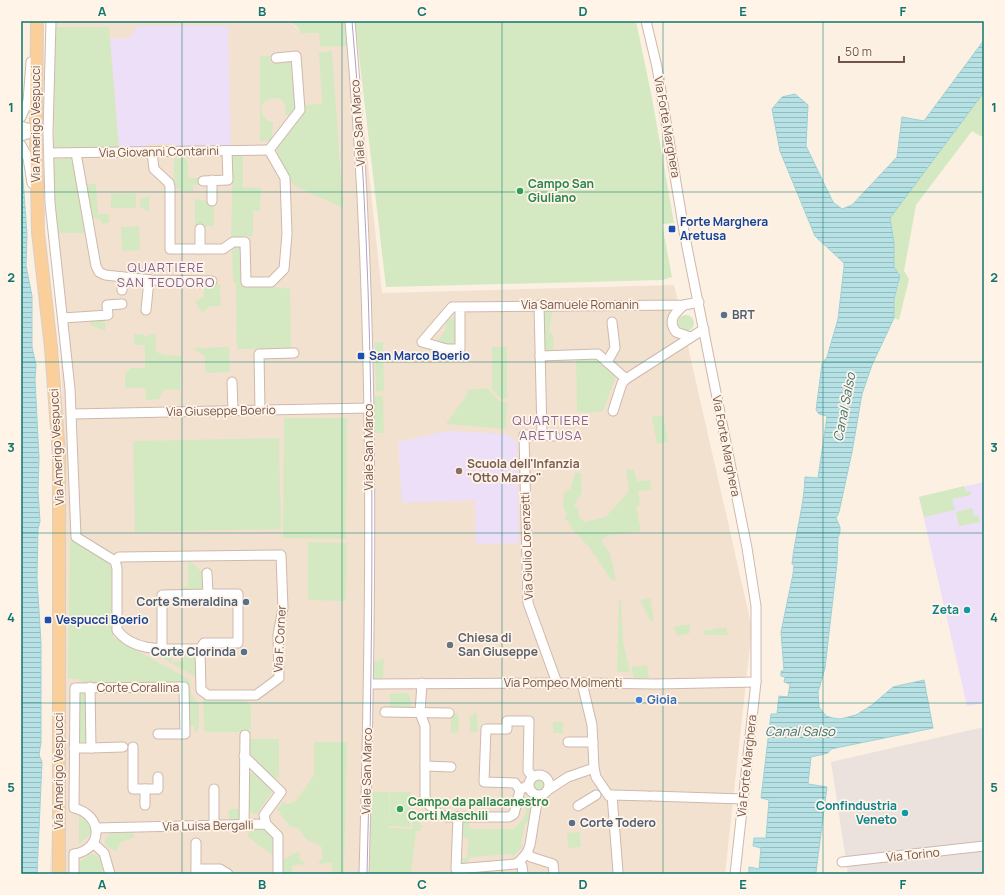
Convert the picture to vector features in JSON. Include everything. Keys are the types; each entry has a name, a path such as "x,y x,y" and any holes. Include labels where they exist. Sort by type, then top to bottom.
{"main road":[{"name":"Via Amerigo Vespucci","path":"36,21 38,232 52,348 59,456 59,874"}],"street":[{"path":"22,115 28,101 36,21"},
{"path":"51,21 49,153 52,231 63,318 72,414 76,538 115,561 117,568 117,630 121,635 144,648 200,649 204,643 238,643 238,594 162,595"},
{"name":"Viale San Marco","path":"350,21 363,196 369,408 369,684 364,874"},
{"name":"Via Forte Marghera","path":"646,21 656,67 685,237 752,577 757,634 756,682 735,874"},
{"path":"152,152 154,169 166,180 170,187 170,249 223,248 233,242 245,242 246,282 271,282 284,269 287,234 285,178 269,150 300,110 296,56 276,58"},
{"path":"22,131 36,131"},
{"path":"21,145 30,167 38,232"},
{"name":"Via Giovanni Contarini","path":"49,153 269,150"},
{"path":"212,201 208,181 228,180 227,151"},
{"path":"76,153 96,266 99,272 105,275 149,280 212,281"},
{"path":"200,228 200,249"},
{"path":"122,277 122,290"},
{"path":"146,310 149,280"},
{"name":"Via Samuele Romanin","path":"460,306 684,305 699,302"},
{"path":"63,318 108,315 107,305 122,304"},
{"path":"538,305 542,434"},
{"path":"684,305 674,315 672,324 676,332 690,338"},
{"path":"460,306 460,349 447,349 422,342 452,307 460,306"},
{"path":"607,362 615,348 612,322"},
{"path":"613,411 622,383 626,379 704,329"},
{"path":"260,410 259,354 294,353"},
{"path":"540,356 598,354 626,379"},
{"path":"232,382 233,410"},
{"name":"Via Giuseppe Boerio","path":"72,414 369,408"},
{"name":"Via Giulio Lorenzetti","path":"555,436 542,434 524,435 528,602 557,683"},
{"name":"Via F. Corner","path":"115,561 119,557 281,555 283,608 278,635 279,678 256,695 208,695 201,690 200,649"},
{"path":"207,572 208,594"},
{"path":"162,605 162,648"},
{"name":"Via Pompeo Molmenti","path":"369,684 656,684 756,682"},
{"path":"422,683 420,713 425,726 425,796 427,803 439,814 447,817 509,818 514,814 524,788 533,776"},
{"path":"582,683 592,725 594,768 596,777 609,796 743,799"},
{"name":"Corte Corallina","path":"74,748 75,688 184,686 185,734 158,734"},
{"name":"Corte Corallina","path":"90,688 91,748"},
{"path":"385,712 449,713"},
{"path":"533,776 528,770 531,721 507,721 507,729 484,729 484,782 515,783 540,796"},
{"path":"244,825 245,735"},
{"path":"568,742 593,742"},
{"path":"74,874 74,854 82,853 93,843 96,828 88,814 74,808 74,748 123,747"},
{"path":"133,747 132,789 158,789 158,777"},
{"path":"244,756 281,792 264,815 266,824"},
{"path":"425,766 451,767"},
{"path":"458,817 456,869 515,864 519,862 527,853 540,796 568,777 594,768"},
{"path":"533,776 568,777"},
{"path":"543,776 549,784 548,790"},
{"path":"59,784 74,783"},
{"path":"145,789 145,805"},
{"path":"214,789 214,825"},
{"path":"612,795 618,872"},
{"path":"578,806 596,796"},
{"name":"Via Luisa Bergalli","path":"96,828 266,824 278,836 278,874"},
{"path":"93,843 104,853 110,874"},
{"path":"196,843 196,872 220,869 228,874"},
{"name":"Via Torino","path":"842,862 984,846"},
{"path":"527,853 531,857 553,864 554,874"},
{"path":"519,862 522,866 523,874"}],"shaded area":[{"path":"56,21 289,21 303,34 319,33 321,47 355,45 382,293 674,285 752,628 725,874 50,874 66,495 53,159"},
{"path":"137,26 228,26 231,145 173,146 170,144 148,144 145,148 119,149 110,38 129,39"},
{"name":"Scuola dell'Infanzia \"Otto Marzo\"","path":"447,431 506,434 517,442 519,543 476,544 475,500 402,503 398,442"},
{"path":"984,482 984,703 967,706 919,497"},
{"path":"984,727 984,874 848,874 831,762"}],"green space":[{"path":"289,21 345,21 347,46 320,47 319,33 302,34 297,27"},
{"name":"Campo San Giuliano","path":"355,21 636,21 652,98 674,223 662,224 672,277 662,280 386,287"},
{"path":"55,27 109,27 119,149 70,149 69,147 54,147"},
{"path":"332,51 343,208 293,185 277,157 277,143 302,105 322,104 319,52"},
{"path":"260,56 270,56 271,63 291,61 295,108 288,116 285,114 285,106 282,101 278,98 272,98 263,104 261,109 265,118 273,122 272,137 270,141 260,141"},
{"path":"984,92 984,138 972,131 916,205 904,271 909,279 899,320 894,318 894,299 899,283 898,272 894,267 894,243 890,218"},
{"path":"233,153 243,153 243,187 261,188 260,211 253,211 253,236 243,236 242,239 231,239"},
{"path":"72,158 85,233 55,233 53,159"},
{"path":"174,158 186,158 188,165 188,178 202,178 202,185 193,185 193,191 181,191 174,186"},
{"path":"86,184 96,184 98,214 109,214 109,223 103,224 99,219 93,218"},
{"path":"136,193 136,208 111,208 111,194"},
{"path":"149,195 149,212 140,207 140,200"},
{"path":"195,199 214,202 214,226 195,227"},
{"path":"139,226 140,250 122,251 121,227"},
{"path":"232,245 240,245 241,283 290,289 291,348 237,349 236,283 233,282"},
{"path":"204,284 220,284 221,306 210,306 203,313 195,302 204,296"},
{"path":"541,307 553,307 549,332 553,334 554,353 542,353"},
{"path":"683,315 689,315 694,320 692,329 689,331 683,331 678,326 678,320"},
{"path":"453,316 455,322 455,346 436,343 446,329 446,322"},
{"path":"90,319 105,319 105,331 90,325"},
{"path":"156,333 156,352 165,355 181,356 180,390 164,389 159,399 146,400 145,388 125,388 125,374 131,368 145,368 145,345 134,345 134,334 143,334 145,337"},
{"path":"375,342 383,342 384,391 376,392"},
{"path":"229,347 230,372 205,373 205,356 195,350 195,348"},
{"path":"492,347 507,347 507,399 501,399 492,389"},
{"path":"597,356 617,373 603,411 588,413 577,411 576,357"},
{"path":"487,388 500,402 507,402 506,429 446,424 467,395 467,390"},
{"path":"373,396 383,396 384,433 374,433"},
{"path":"663,415 668,442 657,444 652,417"},
{"path":"284,418 347,418 346,539 283,538"},
{"path":"279,438 281,529 135,532 133,441"},
{"path":"634,469 637,482 650,480 651,490 638,491 640,505 636,506 641,531 607,536 601,541 610,553 616,580 612,581 590,548 570,527 572,526 564,518 567,514 563,507 564,493 571,488 575,472 581,473 582,492 574,506 579,509 579,517 584,522 606,517 629,491 626,470"},
{"path":"964,486 966,492 970,491 971,495 952,499 955,510 924,517 919,497"},
{"path":"972,508 974,516 978,515 980,522 959,526 956,512"},
{"path":"70,539 104,559 113,569 113,637 190,680 191,694 199,705 199,728 196,732 194,733 194,726 188,726 183,683 83,683 78,679 68,679"},
{"path":"308,542 347,543 346,601 308,600"},
{"path":"188,560 205,574 205,593 183,593 183,587 188,586"},
{"path":"650,598 654,621 651,622 640,600"},
{"path":"621,599 623,642 630,672 617,672 619,601"},
{"path":"690,625 690,633 678,636 673,627"},
{"path":"726,627 728,635 704,635 703,631"},
{"path":"155,654 159,654 160,656 172,656 172,662 184,661 184,655 196,654 196,677"},
{"path":"384,658 383,678 373,678 373,663"},
{"path":"647,665 649,678 634,678 631,667"},
{"path":"84,691 87,695 88,742 79,742 78,692"},
{"path":"407,693 410,696 411,708 390,708 390,694"},
{"path":"203,698 207,700 246,701 251,705 251,734 242,732 208,732 204,730"},
{"path":"458,713 459,732 451,733 451,714"},
{"path":"473,713 477,713 478,732 470,732 470,716 473,716"},
{"path":"553,722 563,722 563,733 553,733"},
{"path":"247,739 279,739 279,778 273,778 247,751"},
{"path":"314,742 347,742 344,874 332,874 332,863 318,864 323,857 321,846 306,839 298,828 290,827 277,809 283,802 288,804 296,801 314,775"},
{"path":"253,770 273,790 256,815 249,811 249,776"},
{"path":"539,779 543,781 545,785 543,789 539,791 535,789 533,785 535,781"},
{"path":"371,792 389,792 389,828 412,829 413,818 422,826 420,831 416,831 411,874 370,873"},
{"name":"Campo da pallacanestro Corti Maschili","path":"390,792 411,792 410,827 389,826"},
{"path":"525,796 529,797 532,801 528,822 525,824 521,843 522,847 513,857 511,854 471,857 465,864 461,863 460,858 467,858 468,838 461,837 461,820 469,819 470,829 513,829 523,819 526,808 523,800"},
{"path":"229,809 240,809 240,820 229,820"},
{"path":"79,816 91,826 91,834 79,844"},
{"path":"264,828 274,837 274,856 248,837 249,829"},
{"path":"580,832 581,847 568,848 567,833"},
{"path":"110,833 133,833 135,837 121,842 116,852 106,846 104,841"},
{"path":"299,851 300,859 306,864 292,865 292,874 282,874 282,860"},
{"path":"91,854 101,857 103,870 100,874 79,874 80,861"}],"water":[{"name":"Canal Salso","path":"984,40 984,92 890,218 894,243 894,267 900,276 894,299 894,318 872,365 862,394 852,452 839,512 836,518 840,527 837,563 825,668 818,692 819,707 826,716 840,719 856,715 872,705 893,687 924,680 933,728 831,749 828,753 811,757 808,784 827,787 816,872 812,874 749,874 749,867 759,869 761,848 753,846 754,838 766,838 769,800 761,798 771,714 777,714 779,696 788,697 790,684 784,682 785,677 781,676 781,671 784,671 781,632 793,574 794,565 792,564 803,499 805,477 818,478 827,416 819,414 816,410 822,364 827,357 838,319 844,267 844,263 815,236 780,151 772,109 782,97 795,94 808,105 806,146 833,202 842,209 852,205 897,157 902,117 924,121"},
{"path":"21,151 27,235 26,266 32,296 32,347 36,365 35,380 39,458 38,491 40,521 38,529 37,578 41,643 41,742 39,755 42,762 37,874 21,874"}],"tram line":[{"path":"352,21 366,234 372,447 371,660 367,874"}],"place":[{"name":"Campo San Giuliano","path":"520,191"},
{"name":"Forte Marghera Aretusa","path":"672,229"},
{"name":"BRT","path":"724,315"},
{"name":"San Marco Boerio","path":"361,356"},
{"name":"Scuola dell'Infanzia \"Otto Marzo\"","path":"459,471"},
{"name":"Corte Smeraldina","path":"246,602"},
{"name":"Zeta","path":"967,610"},
{"name":"Vespucci Boerio","path":"48,620"},
{"name":"Chiesa di San Giuseppe","path":"450,645"},
{"name":"Corte Clorinda","path":"244,652"},
{"name":"Gioia","path":"639,700"},
{"name":"Campo da pallacanestro Corti Maschili","path":"400,809"},
{"name":"Confindustria Veneto","path":"905,813"},
{"name":"Corte Todero","path":"572,823"}],"district":[{"name":"QUARTIERE SAN TEODORO","path":"166,274"},
{"name":"QUARTIERE ARETUSA","path":"551,428"}]}
